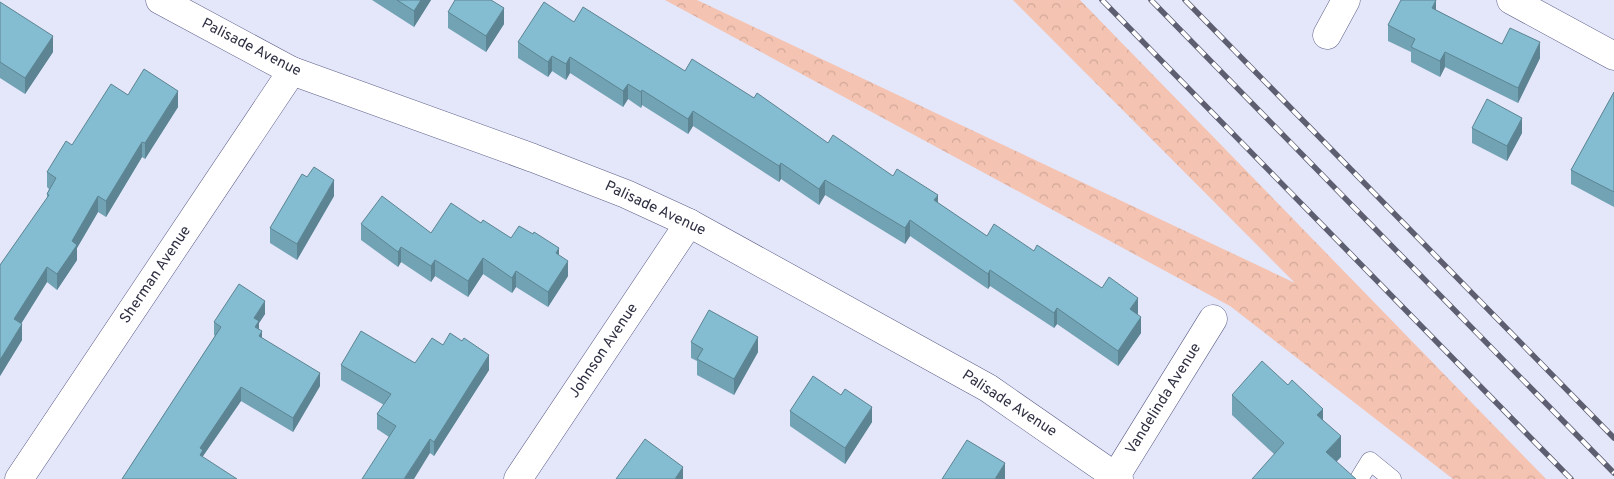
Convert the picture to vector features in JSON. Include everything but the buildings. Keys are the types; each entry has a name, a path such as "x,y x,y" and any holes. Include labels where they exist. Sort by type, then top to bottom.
{"street":[{"name":"Palisade Avenue","path":"160,0 292,71 541,161 626,194 689,223 988,388 1116,478"},
{"path":"1327,35 1346,0"},
{"path":"1511,0 1614,56"},
{"name":"Sherman Avenue","path":"19,479 292,71"},
{"name":"Johnson Avenue","path":"518,479 689,223"},
{"name":"Vandelinda Avenue","path":"1116,478 1214,319"}],"lane":[{"path":"1359,479 1370,461 1392,479"}],"green space":[{"path":"665,0 697,0 1295,283 1013,0 1080,0 1546,479 1453,479 1230,306"}],"railway":[{"path":"1102,0 1571,479"},
{"path":"1151,0 1614,473"},
{"path":"1185,0 1614,438"}]}
